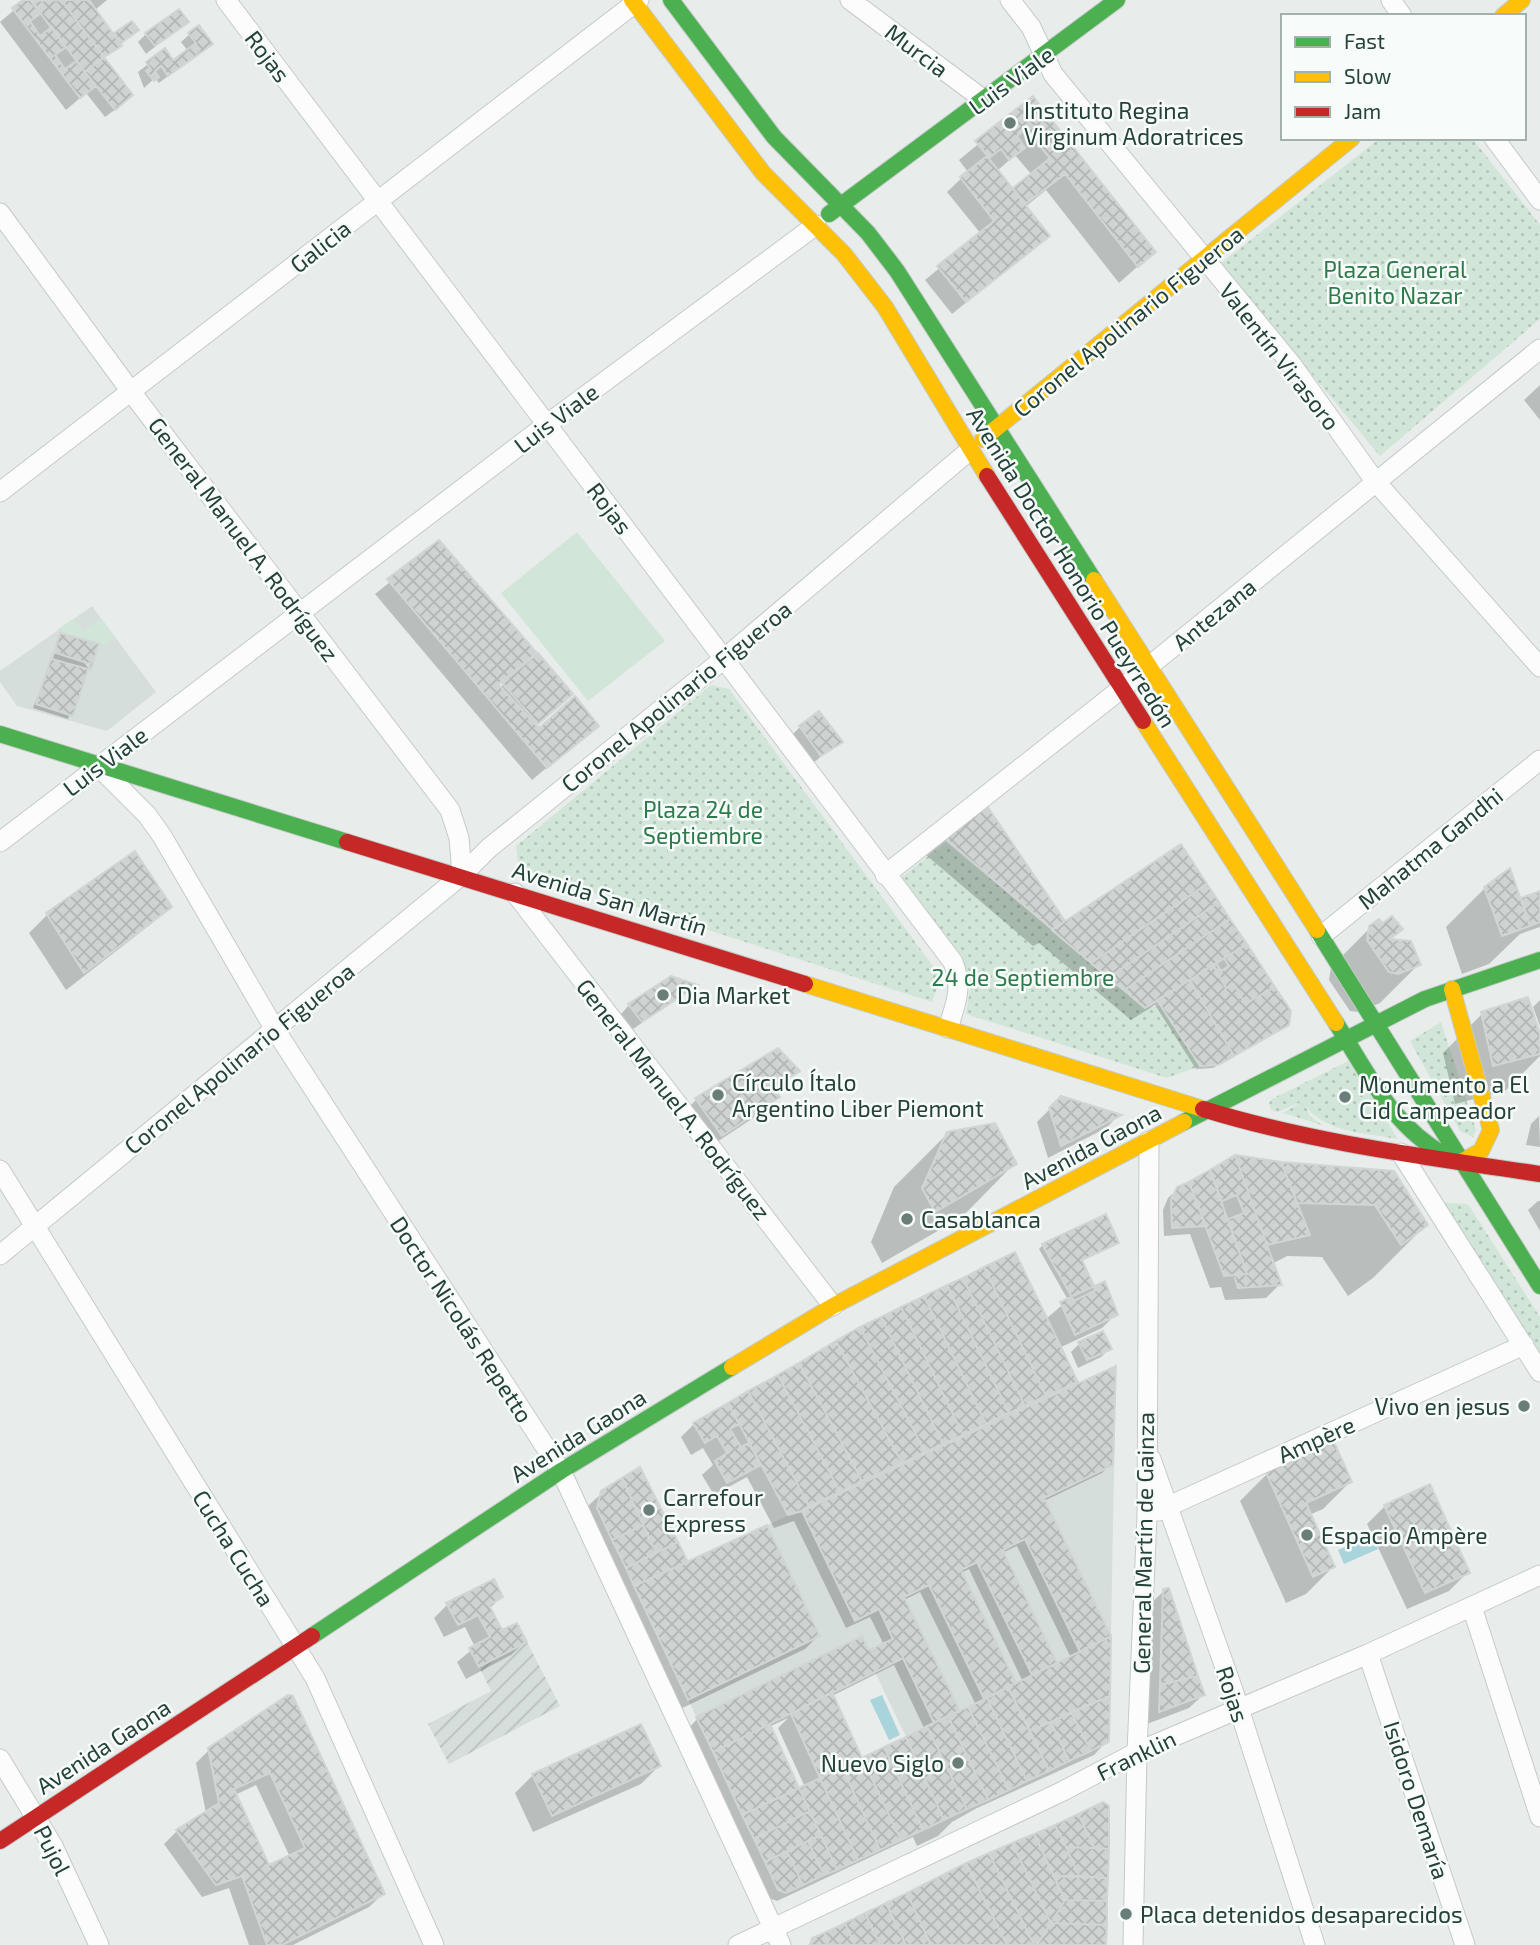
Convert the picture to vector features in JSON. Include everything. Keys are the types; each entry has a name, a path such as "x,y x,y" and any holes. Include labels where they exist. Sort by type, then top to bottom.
{"main road":[{"name":"Avenida Doctor Honorio Pueyrredón","path":"671,0 774,137 842,204 897,271 1376,1022 1540,1286"},
{"name":"Luis Viale","path":"816,225 1117,0"},
{"path":"1505,14 1522,0"},
{"name":"Avenida Doctor Honorio Pueyrredón","path":"635,1 763,173 844,254 885,307 970,450 1398,1120 1423,1143 1461,1162"},
{"name":"Coronel Apolinario Figueroa","path":"970,450 1350,140"},
{"name":"Avenida San Martín","path":"7,736 98,767 514,892 1205,1110"},
{"name":"Avenida Gaona","path":"0,1841 561,1471 833,1306 1148,1125 1205,1110 1376,1022 1452,989 1540,960"},
{"path":"1452,989 1491,1130 1481,1151 1461,1162"},
{"path":"1120,1082 1139,1097 1148,1125"},
{"path":"1205,1110 1262,1126 1401,1153 1540,1174"}],"street":[{"name":"Rojas","path":"226,0 376,202 725,658 885,876 953,962 959,978 959,995 948,1028"},
{"name":"Murcia","path":"850,0 984,100"},
{"name":"Valentín Virasoro","path":"1010,0 1031,27 1053,74 1203,260 1292,365 1375,481 1540,667"},
{"name":"Galicia","path":"0,492 132,393 635,1"},
{"path":"1495,140 1540,200"},
{"name":"General Manuel A. Rodríguez","path":"0,213 132,393 450,810 459,838 462,876"},
{"name":"Luis Viale","path":"0,842 546,425 816,225"},
{"name":"Antezana","path":"885,876 1149,667 1540,349"},
{"name":"Coronel Apolinario Figueroa","path":"0,1255 462,876 489,848 725,658 970,450"},
{"path":"0,719 7,736"},
{"name":"Mahatma Gandhi","path":"1321,936 1540,760"},
{"name":"Doctor Nicolás Repetto","path":"98,767 147,815 162,836 274,1028 561,1471 777,1937"},
{"name":"General Manuel A. Rodríguez","path":"514,892 833,1306"},
{"name":"General Martín de Gainza","path":"1133,1945 1136,1752 1147,1516 1148,1125"},
{"path":"1401,1153 1540,1372"},
{"name":"Cucha Cucha","path":"0,1170 315,1678 435,1945"},
{"name":"Ampère","path":"1147,1516 1524,1345"},
{"name":"Rojas","path":"1146,1445 1238,1710 1315,1945"},
{"name":"Franklin","path":"738,1945 777,1937 1136,1752 1368,1654 1540,1575"},
{"path":"1472,1607 1540,1817"},
{"name":"Isidoro Demaría","path":"1368,1654 1465,1945"},
{"name":"Pujol","path":"0,1759 36,1817 99,1945"}],"shaded area":[{"path":"92,606 156,692 107,731 17,706 0,682 0,671"},
{"path":"1116,1366 1111,1636 906,1737 875,1672 713,1752 634,1586"},
{"path":"527,1642 560,1706 449,1764 428,1724 491,1691 479,1667"}],"green space":[{"name":"Plaza General Benito Nazar","path":"1377,140 1474,140 1540,225 1540,319 1380,456 1220,264"},
{"path":"577,532 665,641 588,701 501,593"},
{"path":"101,618 115,637 103,645 57,630 73,619 83,631"},
{"name":"Plaza 24 de Septiembre","path":"711,685 729,689 941,977 932,1002 519,869 516,846"},
{"name":"24 de Septiembre","path":"946,842 1145,1008 1161,1006 1200,1066 1167,1078 966,1014 971,983 899,879"},
{"path":"1441,1022 1476,1130 1473,1137 1460,1131 1410,1041"},
{"path":"1348,1061 1398,1139 1335,1126 1313,1114 1305,1105 1310,1116 1322,1125 1283,1113 1303,1101 1278,1112 1271,1110 1269,1103 1272,1099"},
{"path":"1438,1202 1468,1204 1540,1317 1540,1361"}],"water":[{"path":"1372,1536 1378,1549 1344,1564 1338,1550"},
{"path":"882,1695 900,1735 889,1740 870,1700"}],"building":[{"path":"23,0 31,0 41,13 30,21 40,36 52,27 66,47 55,55 65,69 76,61 96,86 80,98 12,8"},
{"path":"61,0 89,0 122,46 104,57"},
{"path":"61,0 104,57 85,72 31,1"},
{"path":"179,9 189,22 155,46 145,33"},
{"path":"132,21 139,30 121,43 114,33"},
{"path":"199,25 213,44 168,76 161,66 155,71 159,77 154,81 146,71 150,68 146,62 165,48 173,60 196,43 188,33"},
{"path":"104,57 133,95 115,110 85,72"},
{"path":"1033,96 1156,252 1138,267 1065,174 1025,204 1013,188 1050,158 1026,129 1017,136 1025,148 1009,160 1001,149 989,158 975,141"},
{"path":"987,156 1050,236 966,302 937,266 994,221 960,177"},
{"path":"439,540 537,653 498,684 539,728 575,696 599,726 547,768 387,579"},
{"path":"60,633 99,644 91,670 52,659"},
{"path":"53,652 90,664 73,716 36,704"},
{"path":"538,653 573,694 538,724 502,683"},
{"path":"819,711 843,742 821,756 799,726"},
{"path":"983,800 1065,921 1052,929 943,837"},
{"path":"1181,844 1207,884 1091,963 1052,930"},
{"path":"135,851 172,907 84,973 46,913"},
{"path":"1510,868 1530,926 1502,936 1484,887"},
{"path":"1207,884 1219,902 1108,978 1091,963"},
{"path":"1540,891 1540,922 1530,926 1521,898"},
{"path":"1219,902 1230,919 1124,990 1108,978"},
{"path":"1392,916 1403,929 1390,939 1411,941 1421,965 1398,974 1389,972 1367,940 1369,926 1379,919 1383,923"},
{"path":"1230,919 1247,944 1145,1008 1124,990"},
{"path":"1247,944 1275,987 1245,1004 1234,984 1226,988 1213,965 1216,963 1221,971 1229,966 1224,958"},
{"path":"1213,965 1226,988 1234,984 1245,1004 1275,987 1291,1011 1289,1025 1234,1056 1190,980"},
{"name":"Dia Market","path":"671,976 698,985 642,1022 628,1004"},
{"path":"1190,980 1234,1056 1218,1065 1200,1066 1157,1000"},
{"path":"1528,997 1540,1034 1540,1054 1493,1066 1481,1012"},
{"path":"778,1048 800,1071 773,1088 780,1097 722,1136 695,1098"},
{"path":"1061,1096 1122,1115 1061,1146 1049,1108"},
{"path":"995,1123 1017,1164 935,1212 922,1188 947,1132"},
{"path":"1235,1155 1281,1162 1310,1235 1267,1245"},
{"path":"1235,1155 1282,1285 1238,1288 1234,1275 1247,1274 1228,1219 1244,1213 1237,1195 1222,1201 1210,1170"},
{"path":"1281,1162 1394,1171 1428,1225 1401,1245 1375,1205 1297,1203"},
{"path":"1210,1170 1247,1274 1224,1276 1189,1182"},
{"path":"1189,1182 1206,1226 1172,1228 1171,1200 1177,1187"},
{"path":"1106,1214 1119,1243 1082,1260 1096,1290 1074,1301 1042,1244"},
{"path":"1015,1252 1078,1382 1046,1396 984,1267"},
{"path":"984,1267 1046,1396 1025,1406 963,1278"},
{"path":"963,1278 1025,1406 1009,1413 947,1285"},
{"path":"1105,1281 1118,1315 1075,1335 1060,1302"},
{"path":"947,1285 1009,1413 986,1424 924,1296"},
{"path":"924,1296 986,1424 963,1435 901,1307"},
{"path":"901,1307 963,1435 943,1444 881,1317"},
{"path":"881,1317 943,1444 925,1452 860,1327"},
{"path":"860,1327 925,1452 902,1463 836,1341"},
{"path":"1103,1331 1112,1349 1087,1360 1078,1342"},
{"path":"836,1341 902,1463 862,1481 799,1363"},
{"path":"799,1363 862,1481 840,1492 778,1375"},
{"path":"1116,1366 1113,1465 1044,1498 1111,1636 1080,1652 1025,1539 1003,1550 1057,1663 1032,1675 977,1562 961,1570 1016,1683 984,1699 929,1585 904,1597 960,1711 934,1723 903,1658 713,1752 696,1717 862,1636 869,1650 893,1639 879,1609 855,1621 802,1511"},
{"path":"778,1375 840,1492 809,1506 748,1391"},
{"path":"748,1391 809,1506 802,1511 788,1515 728,1403"},
{"path":"728,1403 739,1424 730,1429 741,1447 749,1443 761,1465 727,1483 715,1461 727,1453 717,1436 705,1443 693,1423"},
{"name":"Espacio Ampère","path":"1334,1442 1352,1482 1306,1503 1335,1567 1313,1577 1266,1472"},
{"name":"Carrefour Express","path":"640,1467 678,1542 656,1553 622,1478"},
{"path":"622,1478 643,1525 612,1540 597,1508 601,1491"},
{"path":"1430,1484 1470,1573 1425,1593 1384,1505"},
{"path":"643,1525 656,1553 626,1568 612,1540"},
{"path":"767,1525 820,1636 688,1700 634,1586"},
{"path":"678,1542 688,1562 634,1586 626,1568"},
{"path":"494,1579 503,1597 489,1605 502,1630 517,1623 527,1642 479,1667 469,1648 490,1637 478,1615 458,1625 446,1603"},
{"path":"1169,1588 1198,1676 1160,1685 1163,1589"},
{"path":"1111,1636 1110,1696 1030,1731 1008,1687"},
{"path":"1198,1676 1205,1695 1159,1712 1160,1685"},
{"path":"1008,1687 1049,1771 1027,1781 987,1698"},
{"path":"832,1692 862,1758 820,1778 791,1714"},
{"path":"288,1695 293,1696 385,1894 282,1945 267,1945 242,1876 216,1885 176,1830 219,1803 208,1748","holes":["270,1773 305,1848 269,1865 234,1789"]},
{"path":"1110,1696 1109,1742 1091,1751 1071,1712"},
{"path":"987,1698 1027,1781 1009,1790 968,1707"},
{"path":"968,1707 1009,1790 988,1800 948,1716"},
{"path":"1071,1712 1091,1751 1069,1761 1051,1722"},
{"name":"Nuevo Siglo","path":"948,1716 988,1800 967,1809 927,1726"},
{"path":"1051,1722 1069,1761 1049,1771 1030,1731"},
{"path":"641,1724 661,1766 552,1816 532,1774"},
{"path":"770,1724 799,1788 742,1815 713,1752"},
{"path":"927,1726 967,1809 944,1820 906,1737"},
{"path":"906,1737 944,1820 923,1830 884,1747"},
{"path":"884,1747 923,1830 901,1840 862,1758"},
{"path":"862,1758 901,1840 880,1850 842,1767"},
{"path":"842,1767 880,1850 858,1860 820,1778"},
{"path":"820,1778 858,1860 837,1870 799,1788"},
{"path":"799,1788 810,1811 754,1839 742,1815"},
{"path":"1103,1802 1109,1806 1109,1849 1095,1848 1078,1814"},
{"path":"810,1811 821,1835 765,1862 754,1839"},
{"path":"1078,1814 1095,1848 1066,1847 1055,1825"},
{"path":"1055,1825 1079,1876 1054,1876 1034,1834"},
{"path":"1034,1834 1065,1900 1051,1923 1012,1843"},
{"path":"821,1835 837,1870 824,1875 808,1841"},
{"path":"808,1841 824,1875 803,1885 787,1851"},
{"path":"1012,1843 1051,1923 1037,1945 1034,1945 989,1853"},
{"path":"1066,1847 1109,1849 1108,1878 1079,1876"},
{"path":"787,1851 803,1885 786,1893 778,1890 765,1862"},
{"path":"989,1853 1034,1945 1007,1945 966,1863"},
{"path":"966,1863 1007,1945 931,1945 907,1893"},
{"path":"1054,1876 1108,1878 1107,1901 1065,1900"},
{"path":"907,1893 931,1945 906,1945 886,1903"},
{"path":"1065,1900 1107,1901 1107,1925 1051,1923"},
{"path":"886,1903 906,1945 880,1945 865,1913"},
{"path":"865,1913 880,1945 855,1945 845,1923"},
{"path":"845,1923 855,1945 829,1945 824,1933"},
{"path":"1051,1923 1107,1925 1106,1945 1037,1945"},
{"path":"824,1933 829,1945 810,1945 812,1938"}],"traffic: fast":[{"path":"671,0 774,137 868,233 897,271 1094,580"},
{"path":"829,214 1117,0"},
{"path":"0,734 347,842"},
{"path":"1317,930 1540,1286"},
{"path":"1184,1122 1425,999 1540,960"},
{"path":"1336,1023 1371,1080 1396,1114 1427,1144 1446,1156"},
{"path":"312,1636 561,1471 732,1367"}],"traffic: slow":[{"path":"632,0 763,173 844,254 885,307 987,476"},
{"path":"1505,14 1522,0"},
{"path":"983,439 1350,140"},
{"path":"1094,580 1317,930"},
{"path":"1143,721 1336,1023"},
{"path":"805,984 1203,1109"},
{"path":"1452,989 1491,1130 1481,1151 1461,1162"},
{"path":"732,1367 833,1306 1184,1122"}],"traffic: jam":[{"path":"987,476 1143,721"},
{"path":"347,842 805,984"},
{"path":"1203,1109 1328,1140 1540,1174"},
{"path":"0,1841 312,1636"}],"place":[{"name":"Instituto Regina Virginum Adoratrices","path":"1010,123"},
{"name":"Dia Market","path":"663,995"},
{"name":"Círculo Ítalo Argentino Liber Piemont","path":"718,1095"},
{"name":"Monumento a El Cid Campeador","path":"1345,1097"},
{"name":"Casablanca","path":"907,1219"},
{"name":"Vivo en jesus","path":"1524,1406"},
{"name":"Carrefour Express","path":"649,1510"},
{"name":"Espacio Ampère","path":"1307,1535"},
{"name":"Nuevo Siglo","path":"958,1763"},
{"name":"Placa detenidos desaparecidos","path":"1126,1914"}]}
